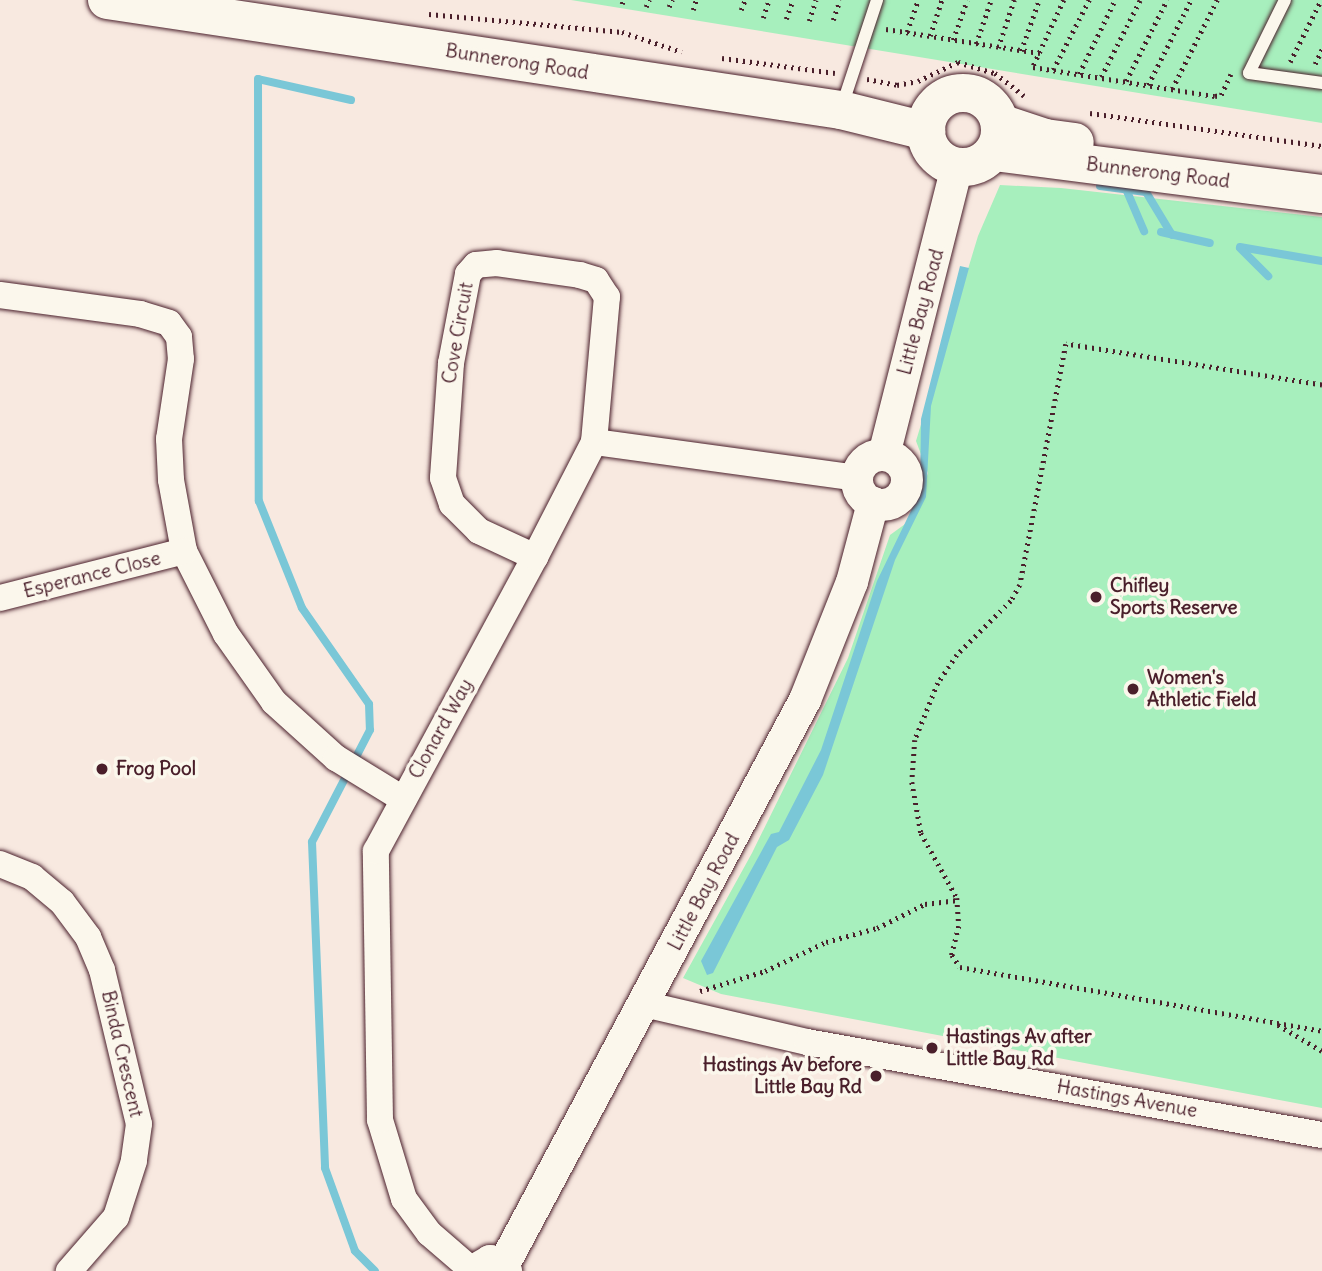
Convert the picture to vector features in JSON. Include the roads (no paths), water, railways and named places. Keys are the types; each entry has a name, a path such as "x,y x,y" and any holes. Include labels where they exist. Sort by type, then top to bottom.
{"main road":[{"name":"Bunnerong Road","path":"107,0 846,93 926,131"},
{"path":"965,93 988,102 997,137 978,165 957,167 938,159 926,131 933,108 942,99 965,93"},
{"name":"Bunnerong Road","path":"997,137 1045,138 1322,174"},
{"name":"Bunnerong Road","path":"997,137 1322,194"}],"street":[{"name":"Little Bay Road","path":"899,454 957,167"},
{"name":"Cove Circuit","path":"535,557 479,531 452,505 443,478 451,363 468,274 477,265 498,263 580,275 596,280 607,297 594,442"},
{"name":"Esperance Close","path":"0,295 140,314 169,323 179,337 181,359 169,439 171,480 184,551 226,634 274,702 336,758 403,799"},
{"path":"594,442 876,500 895,501 907,482 898,461 899,454 869,459 876,500"},
{"name":"Clonard Way","path":"489,1270 429,1233 404,1199 380,1120 374,867 376,851 594,442"},
{"name":"Little Bay Road","path":"489,1270 644,1003 805,700 852,582 876,500"},
{"name":"Esperance Close","path":"0,598 184,551"},
{"name":"Binda Crescent","path":"0,864 32,877 62,902 88,937 102,970 139,1124 134,1161 116,1217 69,1271"},
{"name":"Hastings Avenue","path":"644,1003 807,1041 1322,1135"}],"lane":[{"path":"846,93 877,0"},
{"path":"1285,0 1249,73 1322,83"}],"water":[{"path":"960,266 969,268 931,406 926,497 895,560 823,775 789,840 777,847 713,973 707,975 701,961 771,834 779,832 821,750 877,581 920,492 921,419"}],"waterway":[{"path":"351,100 258,79 259,501 302,608 369,704 370,730 312,842 325,1168 355,1251 375,1271"},
{"path":"1100,186 1146,192 1172,235"},
{"path":"1126,189 1144,231"},
{"path":"1161,232 1210,243"},
{"path":"1240,247 1322,261"},
{"path":"1240,248 1268,276"}],"place":[{"name":"Chifley Sports Reserve","path":"1096,597"},
{"name":"Women's Athletic Field","path":"1133,689"},
{"name":"Frog Pool","path":"102,769"},
{"name":"Hastings Av after Little Bay Rd","path":"932,1048"},
{"name":"Hastings Av before Little Bay Rd","path":"876,1076"}]}
